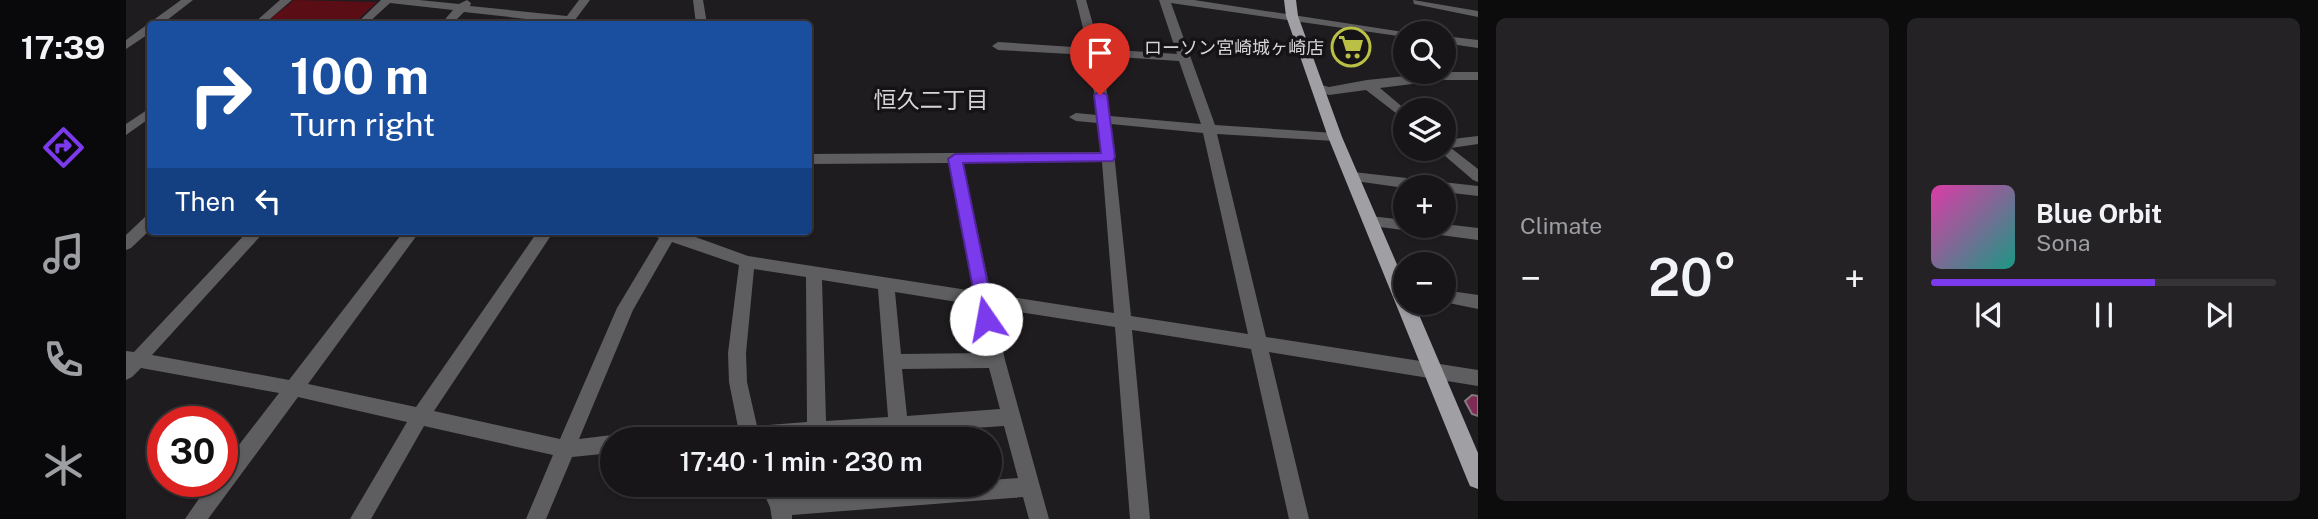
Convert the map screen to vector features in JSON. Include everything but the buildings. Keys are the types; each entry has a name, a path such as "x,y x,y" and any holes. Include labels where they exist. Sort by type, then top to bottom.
{"main road":[{"path":"1289,4 1335,138 1393,270"},
{"path":"1412,315 1478,479"}],"street":[{"path":"160,21 188,0"},
{"path":"262,21 287,0"},
{"path":"364,21 388,0 464,4 562,21"},
{"path":"569,21 585,0"},
{"path":"698,0 702,21"},
{"path":"1081,0 1095,52 1108,157 1140,519"},
{"path":"1164,0 1209,128 1299,519"},
{"path":"1171,0 1289,4 1393,31"},
{"path":"1418,0 1478,14"},
{"path":"449,21 464,4"},
{"path":"126,46 147,30"},
{"path":"1456,41 1478,44"},
{"path":"998,46 1185,58"},
{"path":"1317,89 1329,91 1444,76 1478,76"},
{"path":"1367,85 1393,106"},
{"path":"126,114 147,116"},
{"path":"126,131 147,117"},
{"path":"1076,117 1102,117 1335,138"},
{"path":"1456,144 1478,140"},
{"path":"812,159 1108,157"},
{"path":"1456,157 1478,177"},
{"path":"955,159 981,298 1039,519"},
{"path":"1353,177 1478,191"},
{"path":"1370,220 1393,223"},
{"path":"126,244 147,224"},
{"path":"1456,231 1478,234"},
{"path":"130,363 253,235"},
{"path":"195,519 409,235"},
{"path":"360,519 419,418 543,235"},
{"path":"536,519 625,309 664,235"},
{"path":"674,235 747,262 1478,378"},
{"path":"746,427 738,382 737,353 747,262"},
{"path":"814,273 817,427"},
{"path":"887,285 898,424"},
{"path":"1456,298 1478,302"},
{"path":"892,362 996,360"},
{"path":"130,363 292,388 565,449 600,445"},
{"path":"849,427 1011,417"},
{"path":"781,512 1030,487"}],"shaded area":[{"path":"294,0 377,2 356,21 268,21"}],"place":[{"name":"ローソン宮崎城ヶ崎店","path":"1351,47"}],"district":[{"name":"恒久二丁目","path":"931,99"}],"route":[{"path":"986,319 955,159 1108,157 1100,95"}]}
